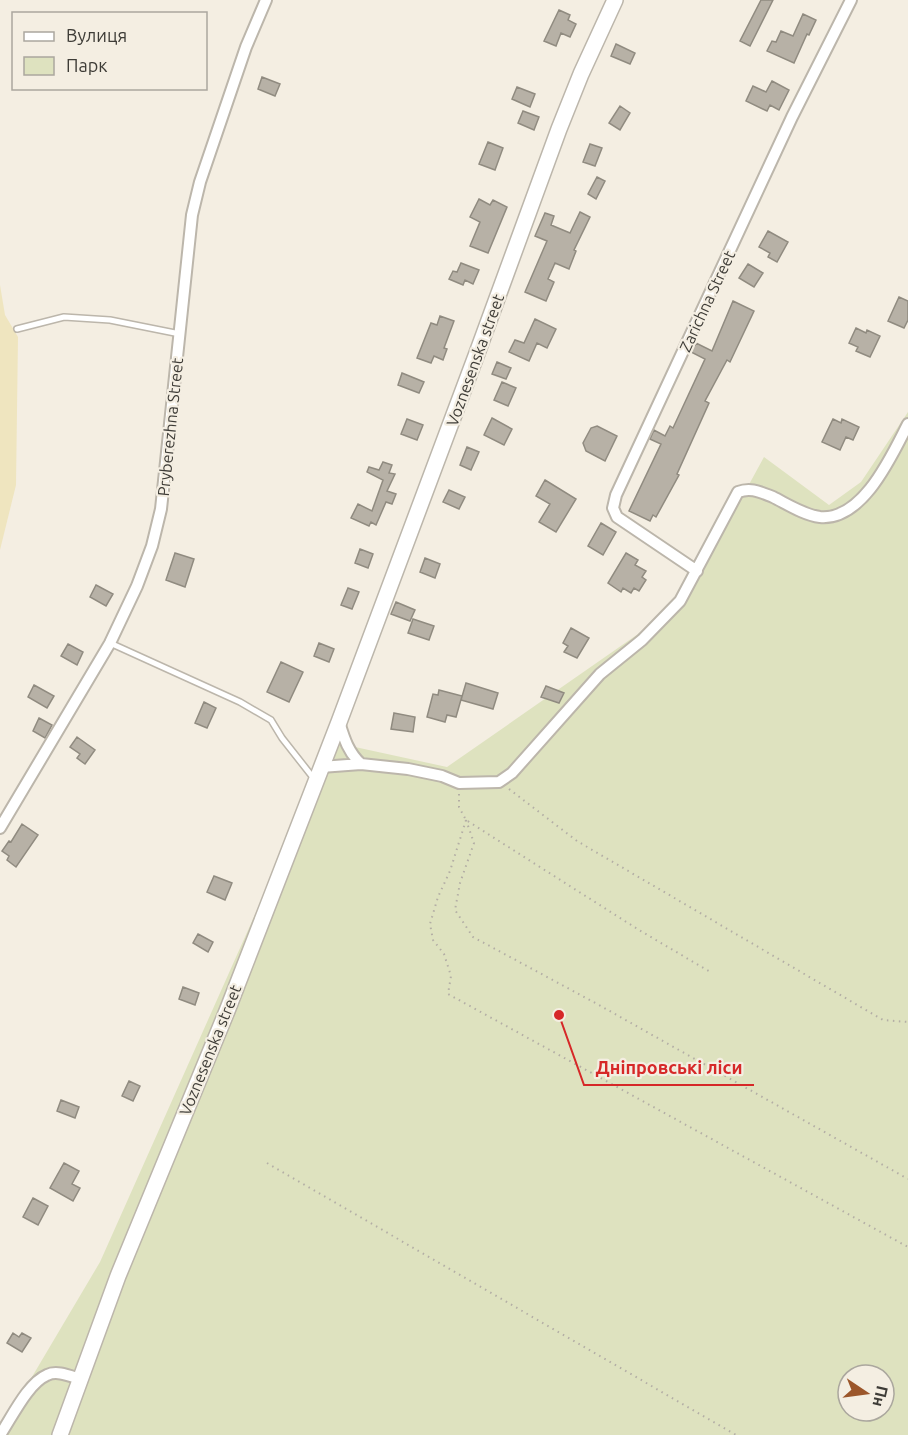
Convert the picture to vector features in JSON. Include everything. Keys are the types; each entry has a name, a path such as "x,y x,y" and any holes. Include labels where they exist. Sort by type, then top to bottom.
{"main road":[{"name":"Voznesenska street","path":"60,1434 127,1255 227,1011 339,722 559,129 615,0"}],"street":[{"name":"Pryberezhna Street","path":"0,828 110,643 137,586 152,546 161,509 192,215 200,182 246,47 266,0"},
{"name":"Zarichna Street","path":"697,571 617,517 613,508 616,495 792,117 851,0"},
{"path":"318,774 361,764 408,769 442,776 459,783 499,782 512,773 600,674 642,640 680,601 738,492 747,488 758,491 812,515 823,517 837,514 852,507 867,493 883,472 908,424"},
{"path":"339,722 347,745 361,764"},
{"path":"0,1435 33,1384 48,1374 59,1373 80,1379"}],"lane":[{"path":"17,328 64,317 110,320 180,334"},
{"path":"110,643 240,702 271,720 282,738 318,774"}],"path":[{"path":"499,782 577,841 883,1020 908,1022"},
{"path":"459,783 459,807 474,843 460,884 455,910 473,937 599,1005 908,1179"},
{"path":"466,820 629,924 712,973"},
{"path":"466,820 430,924 433,940 444,954 451,976 448,994 908,1247"},
{"path":"267,1163 736,1435"}],"green space":[{"path":"908,412 908,1435 0,1435 0,1424 13,1409 100,1262 332,742 447,767 674,609 698,578 764,457 829,505 861,482"}],"sand":[{"path":"0,285 5,315 18,337 16,485 0,550"}],"building":[{"path":"761,0 773,0 750,46 740,41"},
{"path":"559,10 570,15 568,20 576,24 570,37 561,33 556,46 544,41"},
{"path":"803,14 816,20 794,63 767,51 772,41 776,42 781,31 793,36"},
{"path":"616,44 635,53 630,64 611,56"},
{"path":"262,77 280,84 275,96 258,89"},
{"path":"772,81 789,90 779,110 770,105 767,111 746,101 753,86 766,92"},
{"path":"517,87 535,94 530,107 512,99"},
{"path":"620,106 630,113 620,130 609,123"},
{"path":"523,111 539,117 534,130 518,123"},
{"path":"488,142 503,148 495,170 479,164"},
{"path":"590,144 602,148 595,166 583,162"},
{"path":"597,177 605,181 596,199 588,194"},
{"path":"479,199 490,205 493,200 507,207 488,253 470,246 480,222 470,217"},
{"path":"580,212 590,217 574,250 576,251 569,269 555,263 548,279 554,282 546,301 525,292 547,241 535,236 545,213 554,216 551,225 570,233"},
{"path":"768,231 788,242 777,262 768,257 770,253 759,247"},
{"path":"461,263 479,270 473,284 465,280 463,285 449,279 453,271 457,272"},
{"path":"748,264 763,273 754,287 739,278"},
{"path":"899,297 908,301 908,320 904,328 888,321"},
{"path":"733,301 754,311 730,362 727,360 705,401 709,403 677,474 679,475 656,517 653,515 650,521 629,511 661,444 650,439 654,430 665,436 670,426 673,428 705,359 691,352 696,343 712,351"},
{"path":"440,316 454,321 444,348 447,349 443,360 434,356 431,363 417,358 431,323 437,325"},
{"path":"535,319 556,329 547,348 537,343 529,361 509,352 515,340 524,343"},
{"path":"856,328 880,336 870,357 856,351 858,347 849,343"},
{"path":"497,362 511,368 506,379 492,374"},
{"path":"402,373 424,382 419,393 398,385"},
{"path":"502,382 516,388 508,406 494,400"},
{"path":"492,418 512,429 504,445 484,435"},
{"path":"407,419 423,425 417,440 401,434"},
{"path":"833,419 841,423 842,419 859,427 853,440 846,437 840,450 822,442"},
{"path":"597,426 617,436 605,461 586,451 583,443 591,428"},
{"path":"467,447 479,452 471,470 460,465"},
{"path":"383,462 392,465 389,473 395,474 387,491 396,494 392,504 386,502 376,525 371,522 369,526 351,518 358,504 372,511 383,480 367,472 369,467 379,470"},
{"path":"545,480 576,499 556,532 539,522 550,504 536,496"},
{"path":"449,490 465,497 459,509 443,502"},
{"path":"601,523 616,532 603,555 588,546"},
{"path":"360,549 373,554 368,568 355,563"},
{"path":"175,553 194,559 185,587 166,580"},
{"path":"626,553 638,560 635,565 646,571 642,577 646,580 639,591 634,588 631,593 623,588 621,592 608,583"},
{"path":"425,558 440,564 435,578 420,572"},
{"path":"96,585 113,594 106,606 90,597"},
{"path":"348,588 359,592 352,609 341,605"},
{"path":"396,602 415,610 410,621 391,614"},
{"path":"413,619 434,626 429,640 408,633"},
{"path":"571,628 589,638 577,658 564,652 568,646 563,643"},
{"path":"319,643 334,649 329,662 314,656"},
{"path":"68,644 83,652 77,665 61,656"},
{"path":"281,662 303,672 289,702 267,692"},
{"path":"466,683 498,693 493,709 461,700"},
{"path":"34,685 54,696 47,708 28,697"},
{"path":"546,686 564,693 559,703 541,697"},
{"path":"439,690 462,696 456,717 447,715 445,722 427,717 433,694 438,695"},
{"path":"204,702 216,708 207,728 195,723"},
{"path":"394,713 415,717 413,732 391,729"},
{"path":"39,718 52,725 45,738 33,731"},
{"path":"77,737 95,750 85,764 77,758 80,754 70,747"},
{"path":"22,824 38,835 16,867 7,860 9,856 2,851 9,841 11,842"},
{"path":"214,876 232,883 225,900 207,892"},
{"path":"198,934 213,942 208,952 193,943"},
{"path":"183,987 199,993 195,1005 179,999"},
{"path":"129,1081 140,1086 133,1101 122,1096"},
{"path":"61,1100 79,1107 75,1118 57,1111"},
{"path":"64,1163 79,1171 72,1184 80,1188 73,1201 50,1188"},
{"path":"33,1198 48,1206 38,1225 23,1217"},
{"path":"13,1333 19,1337 22,1333 31,1338 22,1352 7,1343"}],"place":[{"name":"Дніпровські ліси","path":"559,1015"}]}
